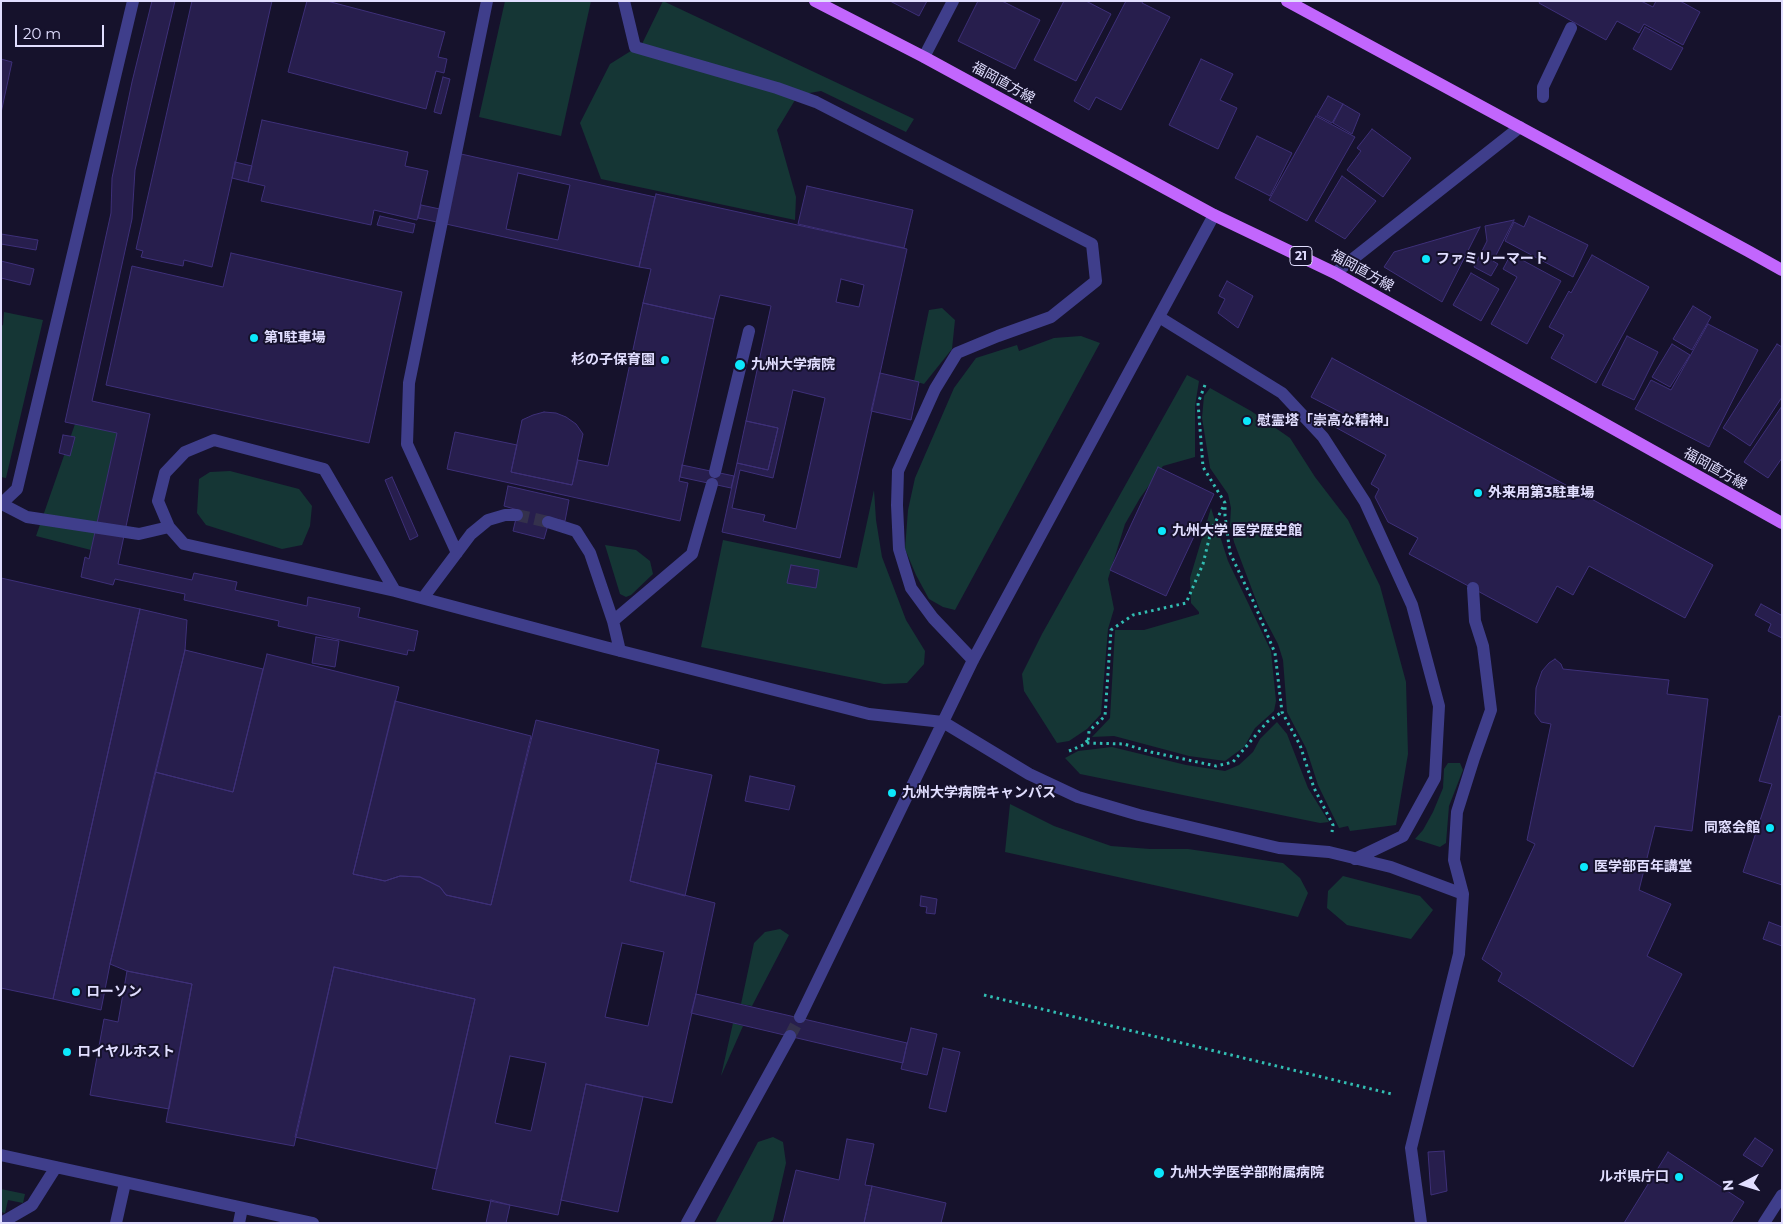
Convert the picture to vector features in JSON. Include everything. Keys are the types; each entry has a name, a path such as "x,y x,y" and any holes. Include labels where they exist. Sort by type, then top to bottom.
{"main road":[{"name":"福岡直方線","path":"815,1 924,57 1214,215 1336,273 1782,523"},
{"path":"1287,1 1782,270"}],"street":[{"path":"133,1 17,489 2,504 27,517 139,534 168,527"},
{"path":"457,553 407,444 409,383 487,1"},
{"path":"624,1 635,47 816,102 1092,244 1096,281 1051,317 957,353 935,389 898,471 899,549 911,588 933,618 973,660"},
{"path":"924,57 953,1"},
{"path":"1543,97 1543,87 1571,28"},
{"path":"1336,273 1520,127"},
{"path":"800,1017 973,660 1214,215"},
{"path":"1159,317 1282,393 1323,438 1365,502 1412,605 1439,706 1435,778 1403,836 1355,860"},
{"path":"613,621 692,554 714,478 749,331"},
{"path":"395,591 324,469 214,440 185,452 165,473 158,501 168,527 184,544 395,591 620,651 869,714 943,722 1029,774 1078,797 1139,815 1279,848 1329,852 1355,860 1391,867 1463,894"},
{"path":"423,598 471,534 488,520 505,515 517,515"},
{"path":"548,522 576,531 590,553 613,621 620,651"},
{"path":"1421,1223 1410,1148 1459,954 1463,894 1454,860 1457,812 1491,710 1483,646 1474,621 1473,588"},
{"path":"688,1223 790,1036"},
{"path":"1,1154 313,1223"},
{"path":"1,1223 32,1206 56,1167"},
{"path":"116,1223 125,1182"},
{"path":"1764,1223 1782,1195"},
{"path":"239,1223 242,1208"}],"path":[{"path":"1205,385 1198,403 1202,466 1225,503 1230,553 1275,653 1282,712 1300,746 1314,788 1333,825 1329,852"},
{"path":"1087,742 1089,731 1106,716 1111,630 1134,615 1186,603 1203,564 1211,531 1225,503"},
{"path":"1069,751 1087,742 1124,744 1151,752 1216,766 1233,762 1267,722 1282,712"},
{"path":"984,995 1392,1094"}],"green space":[{"path":"505,1 591,1 561,136 479,117"},
{"path":"663,1 914,119 906,132 821,91 798,95 777,130 796,197 795,220 601,179 580,123 610,64 642,44"},
{"path":"942,308 955,320 952,349 924,384 914,381 929,310"},
{"path":"4,312 43,320 6,478 1,477 1,326 3,325"},
{"path":"1081,336 1100,343 955,610 943,607 929,599 905,549 908,510 915,478 954,388 976,358 1017,345 1019,351 1054,338"},
{"path":"1187,375 1199,381 1195,406 1195,457 1163,466 1140,498 1125,524 1108,579 1114,609 1108,629 1101,714 1087,729 1069,741 1057,743 1024,691 1022,674 1042,634"},
{"path":"1210,388 1251,411 1290,438 1315,477 1348,520 1380,586 1406,682 1408,754 1396,825 1350,831 1348,826 1339,828 1318,785 1306,748 1287,712 1283,660 1278,644 1259,608 1234,542 1230,525 1231,508 1228,494 1210,468 1202,418 1204,396"},
{"path":"75,424 117,433 91,550 36,536"},
{"path":"230,471 299,489 312,506 310,526 302,545 282,549 206,525 197,513 199,479 210,472"},
{"path":"874,490 876,520 882,557 906,620 925,651 924,664 907,683 884,684 701,647 723,540 857,568"},
{"path":"1211,508 1228,561 1271,651 1276,701 1274,711 1255,728 1244,747 1225,761 1189,756 1114,736 1092,737 1110,718 1115,630 1144,630 1199,614 1191,603 1190,578"},
{"path":"605,545 636,550 650,561 653,574 631,595 626,597 620,594"},
{"path":"1277,722 1287,734 1308,788 1329,822 1320,823 1080,774 1065,758 1078,751 1112,747 1186,765 1225,771 1239,765 1253,752 1260,739"},
{"path":"1448,763 1460,763 1463,770 1449,806 1446,843 1440,847 1415,839 1423,830 1433,812 1443,788 1444,769"},
{"path":"1010,804 1054,826 1111,846 1188,849 1283,863 1300,878 1308,893 1298,917 1005,852"},
{"path":"1343,876 1420,896 1433,910 1411,939 1347,925 1327,908 1328,891"},
{"path":"780,929 789,935 752,1006 741,1004 754,943 765,932"},
{"path":"733,1023 743,1026 721,1076"},
{"path":"773,1137 783,1142 786,1163 773,1220 769,1223 715,1223 758,1142"},
{"path":"1,1189 25,1194 23,1203 8,1200 5,1213 1,1212"}],"building":[{"path":"152,1 175,1 135,170 132,219 92,401 150,414 118,564 192,580 194,573 237,582 235,590 307,606 308,597 360,608 358,617 418,631 414,651 408,650 407,655 278,626 279,621 184,600 185,594 115,579 113,585 81,577 85,557 89,559 117,433 65,422 111,213 112,178 132,82"},
{"path":"192,1 272,1 212,267 184,260 183,266 141,257 143,251 136,249"},
{"path":"307,1 327,1 445,32 438,57 447,59 444,73 436,71 426,109 288,72"},
{"path":"890,1 927,1 919,16"},
{"path":"978,1 1002,1 1040,20 1015,69 958,41"},
{"path":"1064,1 1086,1 1111,14 1076,81 1034,60"},
{"path":"1126,1 1143,1 1142,3 1170,17 1121,110 1096,97 1089,110 1074,101"},
{"path":"1540,1 1641,1 1653,7 1656,1 1680,1 1700,12 1683,45 1644,24 1639,33 1617,21 1606,40 1539,3"},
{"path":"1645,27 1683,48 1671,70 1633,49"},
{"path":"1,59 12,62 1,113"},
{"path":"1201,59 1233,74 1220,100 1237,108 1218,149 1169,125"},
{"path":"443,77 450,79 441,114 434,112"},
{"path":"1328,96 1343,104 1332,123 1317,115"},
{"path":"1343,104 1360,114 1352,134 1333,123"},
{"path":"1316,116 1355,137 1307,221 1269,200"},
{"path":"262,120 408,152 405,166 428,171 417,220 374,210 371,225 261,201 265,186 248,182"},
{"path":"1372,129 1411,158 1383,197 1347,170 1361,151 1357,148"},
{"path":"1257,136 1292,153 1270,196 1235,178"},
{"path":"461,154 655,197 639,267 446,224","holes":["518,173 570,185 558,240 506,229"]},
{"path":"235,162 252,166 248,182 232,178"},
{"path":"1342,176 1376,201 1345,239 1315,221"},
{"path":"807,186 913,210 904,248 798,224"},
{"path":"656,194 907,249 840,558 722,532 737,463 768,470 778,428 746,421 771,306 720,295 714,319 643,303 651,269 639,267","holes":["841,279 864,285 859,307 836,302","793,390 825,398 796,529 763,521 765,515 732,508 740,470 773,478"]},
{"path":"421,205 449,211 446,224 418,218"},
{"path":"380,216 415,224 413,233 377,225"},
{"path":"1529,216 1588,245 1573,277 1505,241 1514,222 1524,227"},
{"path":"1514,220 1493,261 1498,264 1491,276 1474,267 1487,241 1485,226"},
{"name":"ファミリーマート","path":"1480,227 1442,302 1384,267 1394,252"},
{"path":"1,234 38,240 36,250 1,244"},
{"name":"第1駐車場","path":"231,253 402,292 369,443 106,385 132,266 223,287"},
{"path":"1511,254 1561,281 1527,344 1491,324 1517,277 1503,269"},
{"path":"1592,255 1649,287 1596,383 1551,358 1564,335 1549,327"},
{"path":"1,261 34,269 30,285 1,278"},
{"path":"1471,273 1499,289 1481,321 1453,305"},
{"path":"1227,281 1253,296 1238,328 1218,313 1225,299 1219,296"},
{"path":"643,303 714,319 679,481 688,483 680,521 447,469 455,432 517,445 511,472 572,485 578,460 608,466"},
{"path":"1693,306 1711,317 1692,350 1673,339"},
{"path":"1708,324 1758,350 1709,447 1635,409 1651,380 1671,390"},
{"path":"1627,336 1658,352 1634,400 1602,385"},
{"path":"1672,344 1690,355 1670,387 1652,377"},
{"path":"1777,344 1782,347 1782,397 1750,446 1723,428"},
{"name":"外来用第3駐車場","path":"1332,358 1713,565 1685,618 1589,566 1573,595 1557,586 1537,623 1409,554 1418,538 1388,522 1375,497 1379,489 1371,484 1386,455 1335,427 1342,413 1311,397"},
{"path":"880,373 919,382 911,420 871,411"},
{"path":"1782,406 1782,458 1768,478 1744,462"},
{"path":"544,412 556,413 566,417 576,424 583,434 572,485 511,472 522,420"},
{"path":"746,421 778,428 768,470 737,463"},
{"path":"63,435 75,437 70,456 59,453"},
{"path":"682,465 734,476 731,488 680,477"},
{"name":"九州大学 医学歴史館","path":"1158,467 1214,494 1166,596 1110,570"},
{"path":"392,477 418,536 410,540 385,480"},
{"path":"508,486 569,500 565,521 550,518 544,539 513,531 518,510 504,506"},
{"path":"791,565 819,570 816,588 787,583"},
{"path":"1,578 140,609 53,999 1,988"},
{"path":"1761,604 1782,614 1782,638 1768,631 1771,624 1755,615"},
{"path":"140,609 187,620 185,650 110,964 101,1010 53,999"},
{"path":"316,637 339,641 335,667 312,663"},
{"path":"185,650 263,669 233,792 155,772"},
{"path":"267,654 399,687 353,874 385,881 400,876 420,877 440,887 446,895 491,905 536,720 659,750 630,881 715,903 672,1103 586,1084 558,1215 432,1189 475,999 334,967 294,1146 166,1122 192,984 127,971 110,964 155,772 233,792","holes":["622,943 664,952 648,1026 605,1017","510,1056 546,1063 531,1131 495,1123"]},
{"name":"医学部百年講堂","path":"1555,659 1561,664 1563,669 1669,680 1667,694 1708,699 1692,831 1655,826 1639,890 1671,904 1647,956 1682,974 1633,1067 1498,981 1502,973 1482,959 1535,844 1527,840 1551,724 1541,722 1535,714 1536,688 1542,671"},
{"path":"395,701 531,736 491,905 446,895 440,887 420,877 400,876 385,881 353,874"},
{"name":"同窓会館","path":"1779,716 1782,717 1782,885 1743,872 1772,784 1759,781"},
{"path":"656,763 712,775 685,896 630,881"},
{"path":"750,776 795,786 789,810 745,801"},
{"path":"921,896 937,899 935,914 926,913 927,907 920,906"},
{"path":"1769,922 1782,927 1782,946 1763,939"},
{"path":"334,967 475,999 437,1169 295,1137"},
{"path":"127,971 192,984 169,1109 90,1095 104,1019 118,1022"},
{"path":"696,994 907,1043 903,1063 691,1013"},
{"path":"911,1028 937,1034 927,1075 901,1069"},
{"path":"943,1048 960,1052 946,1112 929,1108"},
{"path":"586,1084 643,1097 618,1212 561,1200"},
{"path":"1755,1138 1773,1150 1762,1167 1743,1155"},
{"path":"847,1139 874,1144 865,1185 872,1186 864,1223 783,1223 796,1170 839,1180"},
{"path":"1444,1151 1447,1191 1431,1195 1428,1152"},
{"name":"ルポ県庁口","path":"1668,1152 1744,1202 1731,1223 1624,1223"},
{"path":"872,1186 946,1203 941,1223 864,1223"},
{"path":"491,1200 510,1205 506,1223 486,1223"}],"tunnel":[{"path":"517,515 548,522"},
{"path":"790,1036 800,1017"}],"place":[{"name":"ファミリーマート","path":"1426,259"},
{"name":"第1駐車場","path":"254,338"},
{"name":"杉の子保育園","path":"665,360"},
{"name":"九州大学病院","path":"740,365"},
{"name":"慰霊塔「崇高な精神」","path":"1247,421"},
{"name":"外来用第3駐車場","path":"1478,493"},
{"name":"九州大学 医学歴史館","path":"1162,531"},
{"name":"九州大学病院キャンパス","path":"892,793"},
{"name":"同窓会館","path":"1770,828"},
{"name":"医学部百年講堂","path":"1584,867"},
{"name":"ローソン","path":"76,992"},
{"name":"ロイヤルホスト","path":"67,1052"},
{"name":"九州大学医学部附属病院","path":"1159,1173"},
{"name":"ルポ県庁口","path":"1679,1177"}]}
